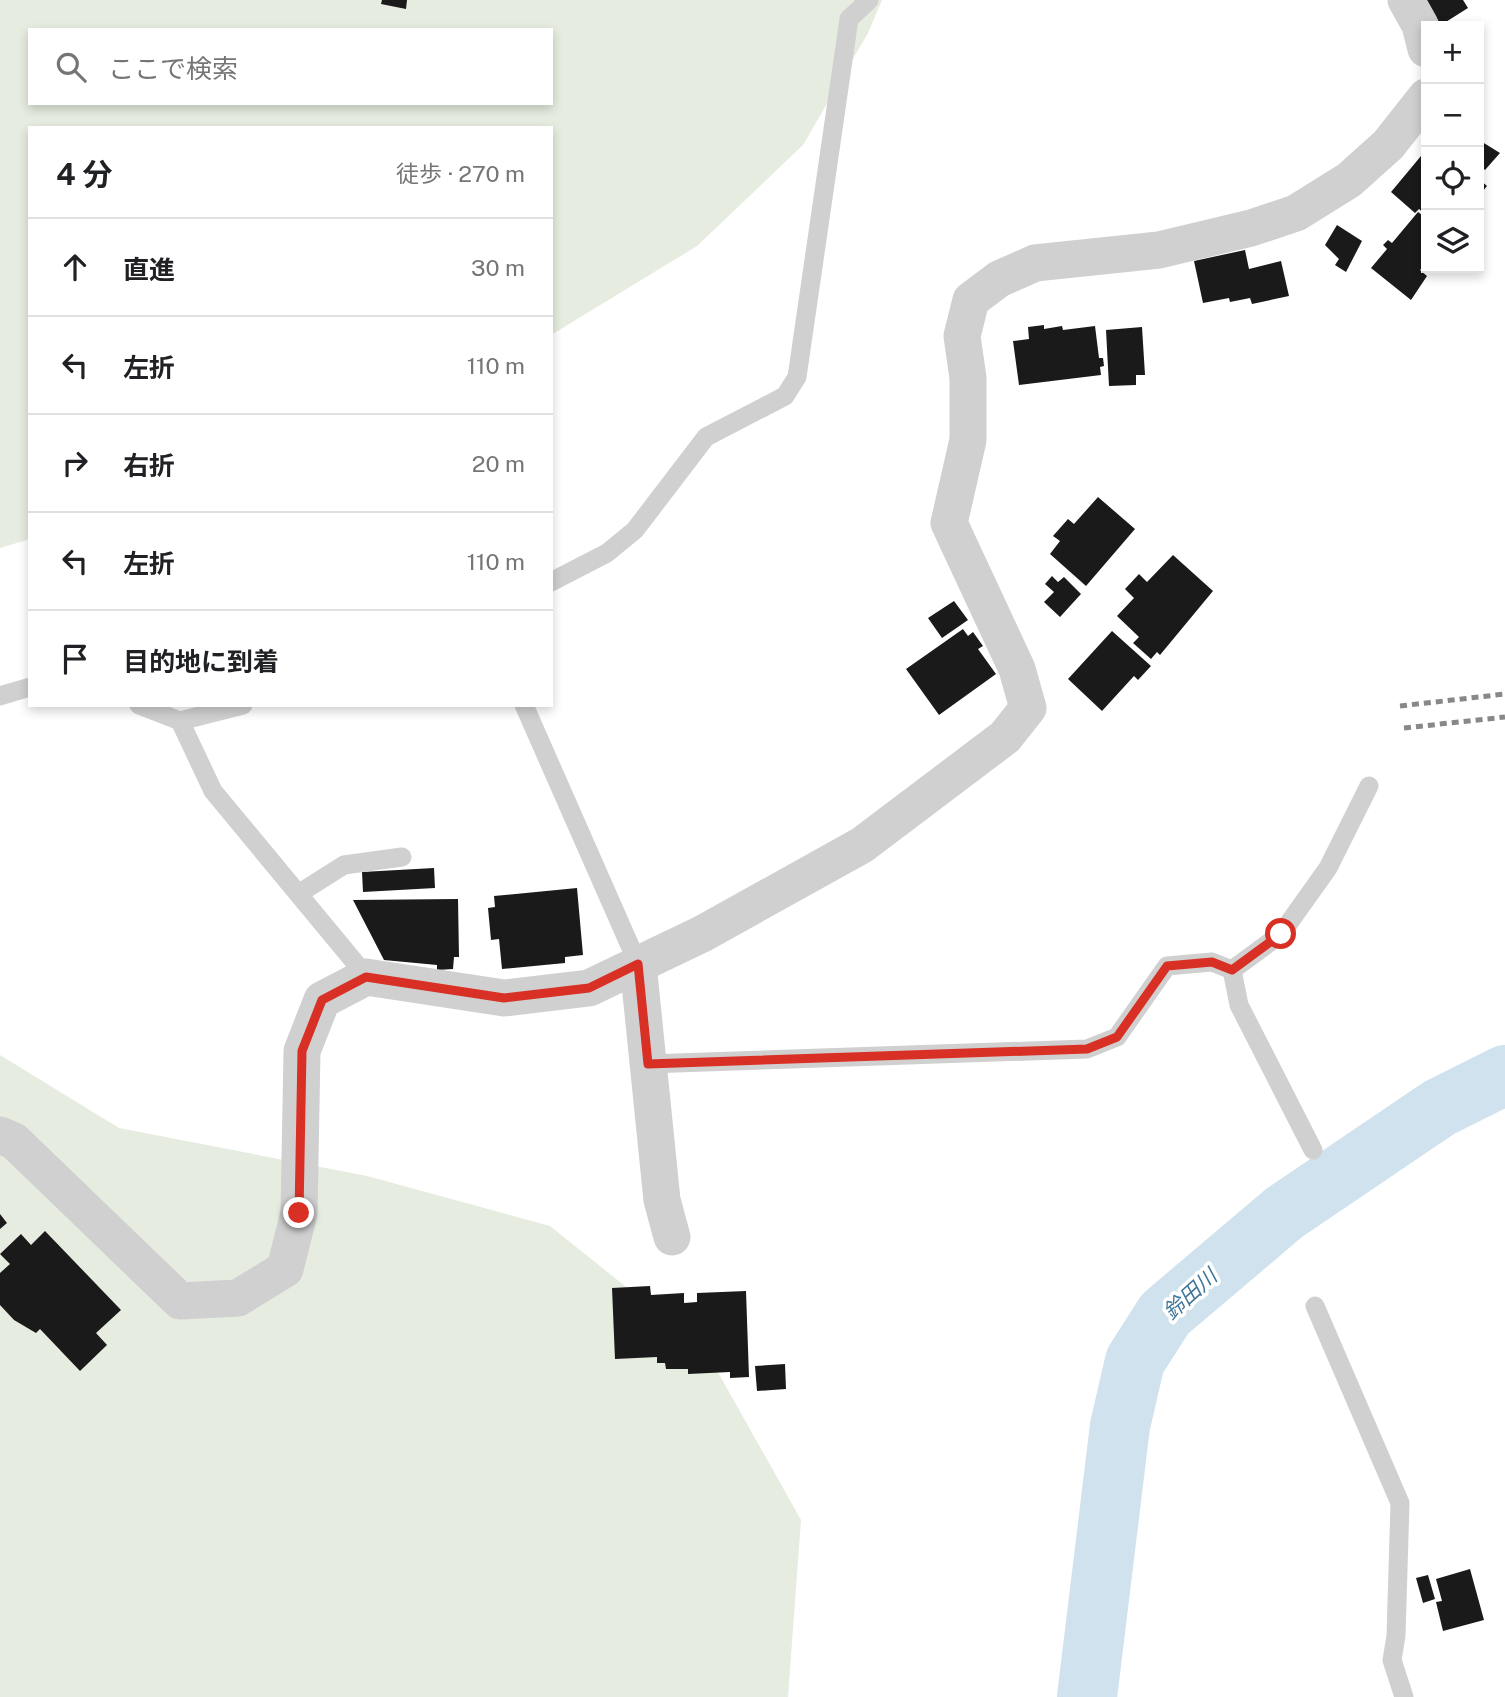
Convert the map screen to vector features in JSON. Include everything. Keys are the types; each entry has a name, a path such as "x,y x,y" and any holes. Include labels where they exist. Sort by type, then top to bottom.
{"street":[{"path":"1406,0 1421,29"},
{"path":"0,1135 14,1141 180,1301 238,1298 285,1269 299,1213 302,1051 322,1000 367,977 504,998 589,988 702,934 862,845 1006,737 1028,708 1017,669 950,523 968,440 968,378 962,336 971,300 999,279 1035,263 1159,250 1251,229 1296,213 1349,180 1388,145 1421,103"},
{"path":"638,964 662,1200 672,1237"}],"lane":[{"path":"553,581 607,553 635,530 706,437 785,396 797,377 849,19 869,0"},
{"path":"0,696 28,688"},
{"path":"144,707 180,721 235,707"},
{"path":"525,707 638,964"},
{"path":"180,721 213,791 367,977"},
{"path":"1232,970 1281,934 1328,868 1369,786"},
{"path":"298,894 344,865 402,857"},
{"path":"648,1064 1087,1049 1117,1037 1167,966 1212,962 1232,970"},
{"path":"1232,970 1239,1004 1313,1150"},
{"path":"1315,1306 1399,1503 1396,1636 1392,1660 1404,1697"}],"shaded area":[{"path":"0,0 882,0 868,33 803,145 697,246 553,334 553,126 28,126 28,540 0,548"},
{"path":"0,1055 119,1128 367,1176 550,1226 706,1351 801,1520 788,1697 0,1697"}],"building":[{"path":"382,0 407,0 406,9 381,4"},
{"path":"1425,0 1463,0 1468,8 1447,21 1438,21"},
{"path":"1484,143 1500,153 1484,169"},
{"path":"1421,156 1421,211 1419,209 1415,213 1391,192"},
{"path":"1418,212 1421,214 1420,270 1427,276 1411,300 1371,268 1387,249 1383,245 1388,240 1392,243"},
{"path":"1337,225 1362,241 1346,272 1335,265 1339,259 1325,245"},
{"path":"1245,250 1249,269 1281,261 1289,296 1252,304 1250,298 1230,302 1229,298 1203,303 1194,261"},
{"path":"1044,325 1044,329 1062,326 1063,330 1095,326 1099,358 1103,358 1104,366 1100,367 1101,375 1019,385 1013,341 1029,339 1028,327"},
{"path":"1142,327 1145,375 1136,375 1136,385 1109,386 1106,330"},
{"path":"1098,497 1135,529 1086,586 1050,554 1060,541 1053,536 1068,519 1074,524"},
{"path":"1173,555 1213,591 1160,655 1157,652 1151,659 1133,643 1139,637 1117,616 1134,598 1125,589 1139,574 1147,582"},
{"path":"1052,576 1058,582 1064,577 1081,594 1060,617 1044,602 1054,592 1045,584"},
{"path":"954,601 968,620 942,638 928,618"},
{"path":"963,629 968,636 973,632 983,646 978,649 996,674 939,715 906,669"},
{"path":"1112,631 1151,666 1138,680 1134,676 1102,711 1068,679"},
{"path":"434,868 435,888 363,892 362,872"},
{"path":"577,888 583,955 565,957 565,963 502,969 499,939 491,940 488,908 495,907 494,896"},
{"path":"458,899 459,957 454,957 453,969 437,970 437,965 384,960 353,900"},
{"path":"0,1214 7,1223 0,1229"},
{"path":"45,1231 121,1310 96,1333 107,1345 80,1371 40,1329 36,1333 14,1320 0,1305 0,1273 10,1264 0,1254 21,1234 31,1245"},
{"path":"650,1286 651,1295 684,1293 684,1303 697,1302 697,1293 746,1291 749,1377 730,1378 730,1372 688,1374 688,1369 666,1369 665,1363 657,1363 657,1357 615,1359 612,1288"},
{"path":"785,1364 786,1389 757,1391 755,1366"},
{"path":"1470,1569 1484,1620 1443,1631 1436,1602 1442,1601 1436,1579"},
{"path":"1428,1575 1435,1599 1423,1603 1416,1578"}],"waterway":[{"name":"鈴田川","path":"1087,1697 1120,1426 1135,1361 1165,1314 1284,1213 1439,1108 1505,1075"}],"railway":[{"path":"1400,706 1505,694"},
{"path":"1404,728 1505,717"}],"route":[{"path":"299,1213 302,1051 322,1000 366,977 504,998 589,988 638,964 648,1064 1087,1049 1117,1037 1167,966 1212,962 1232,970 1281,934"}]}
